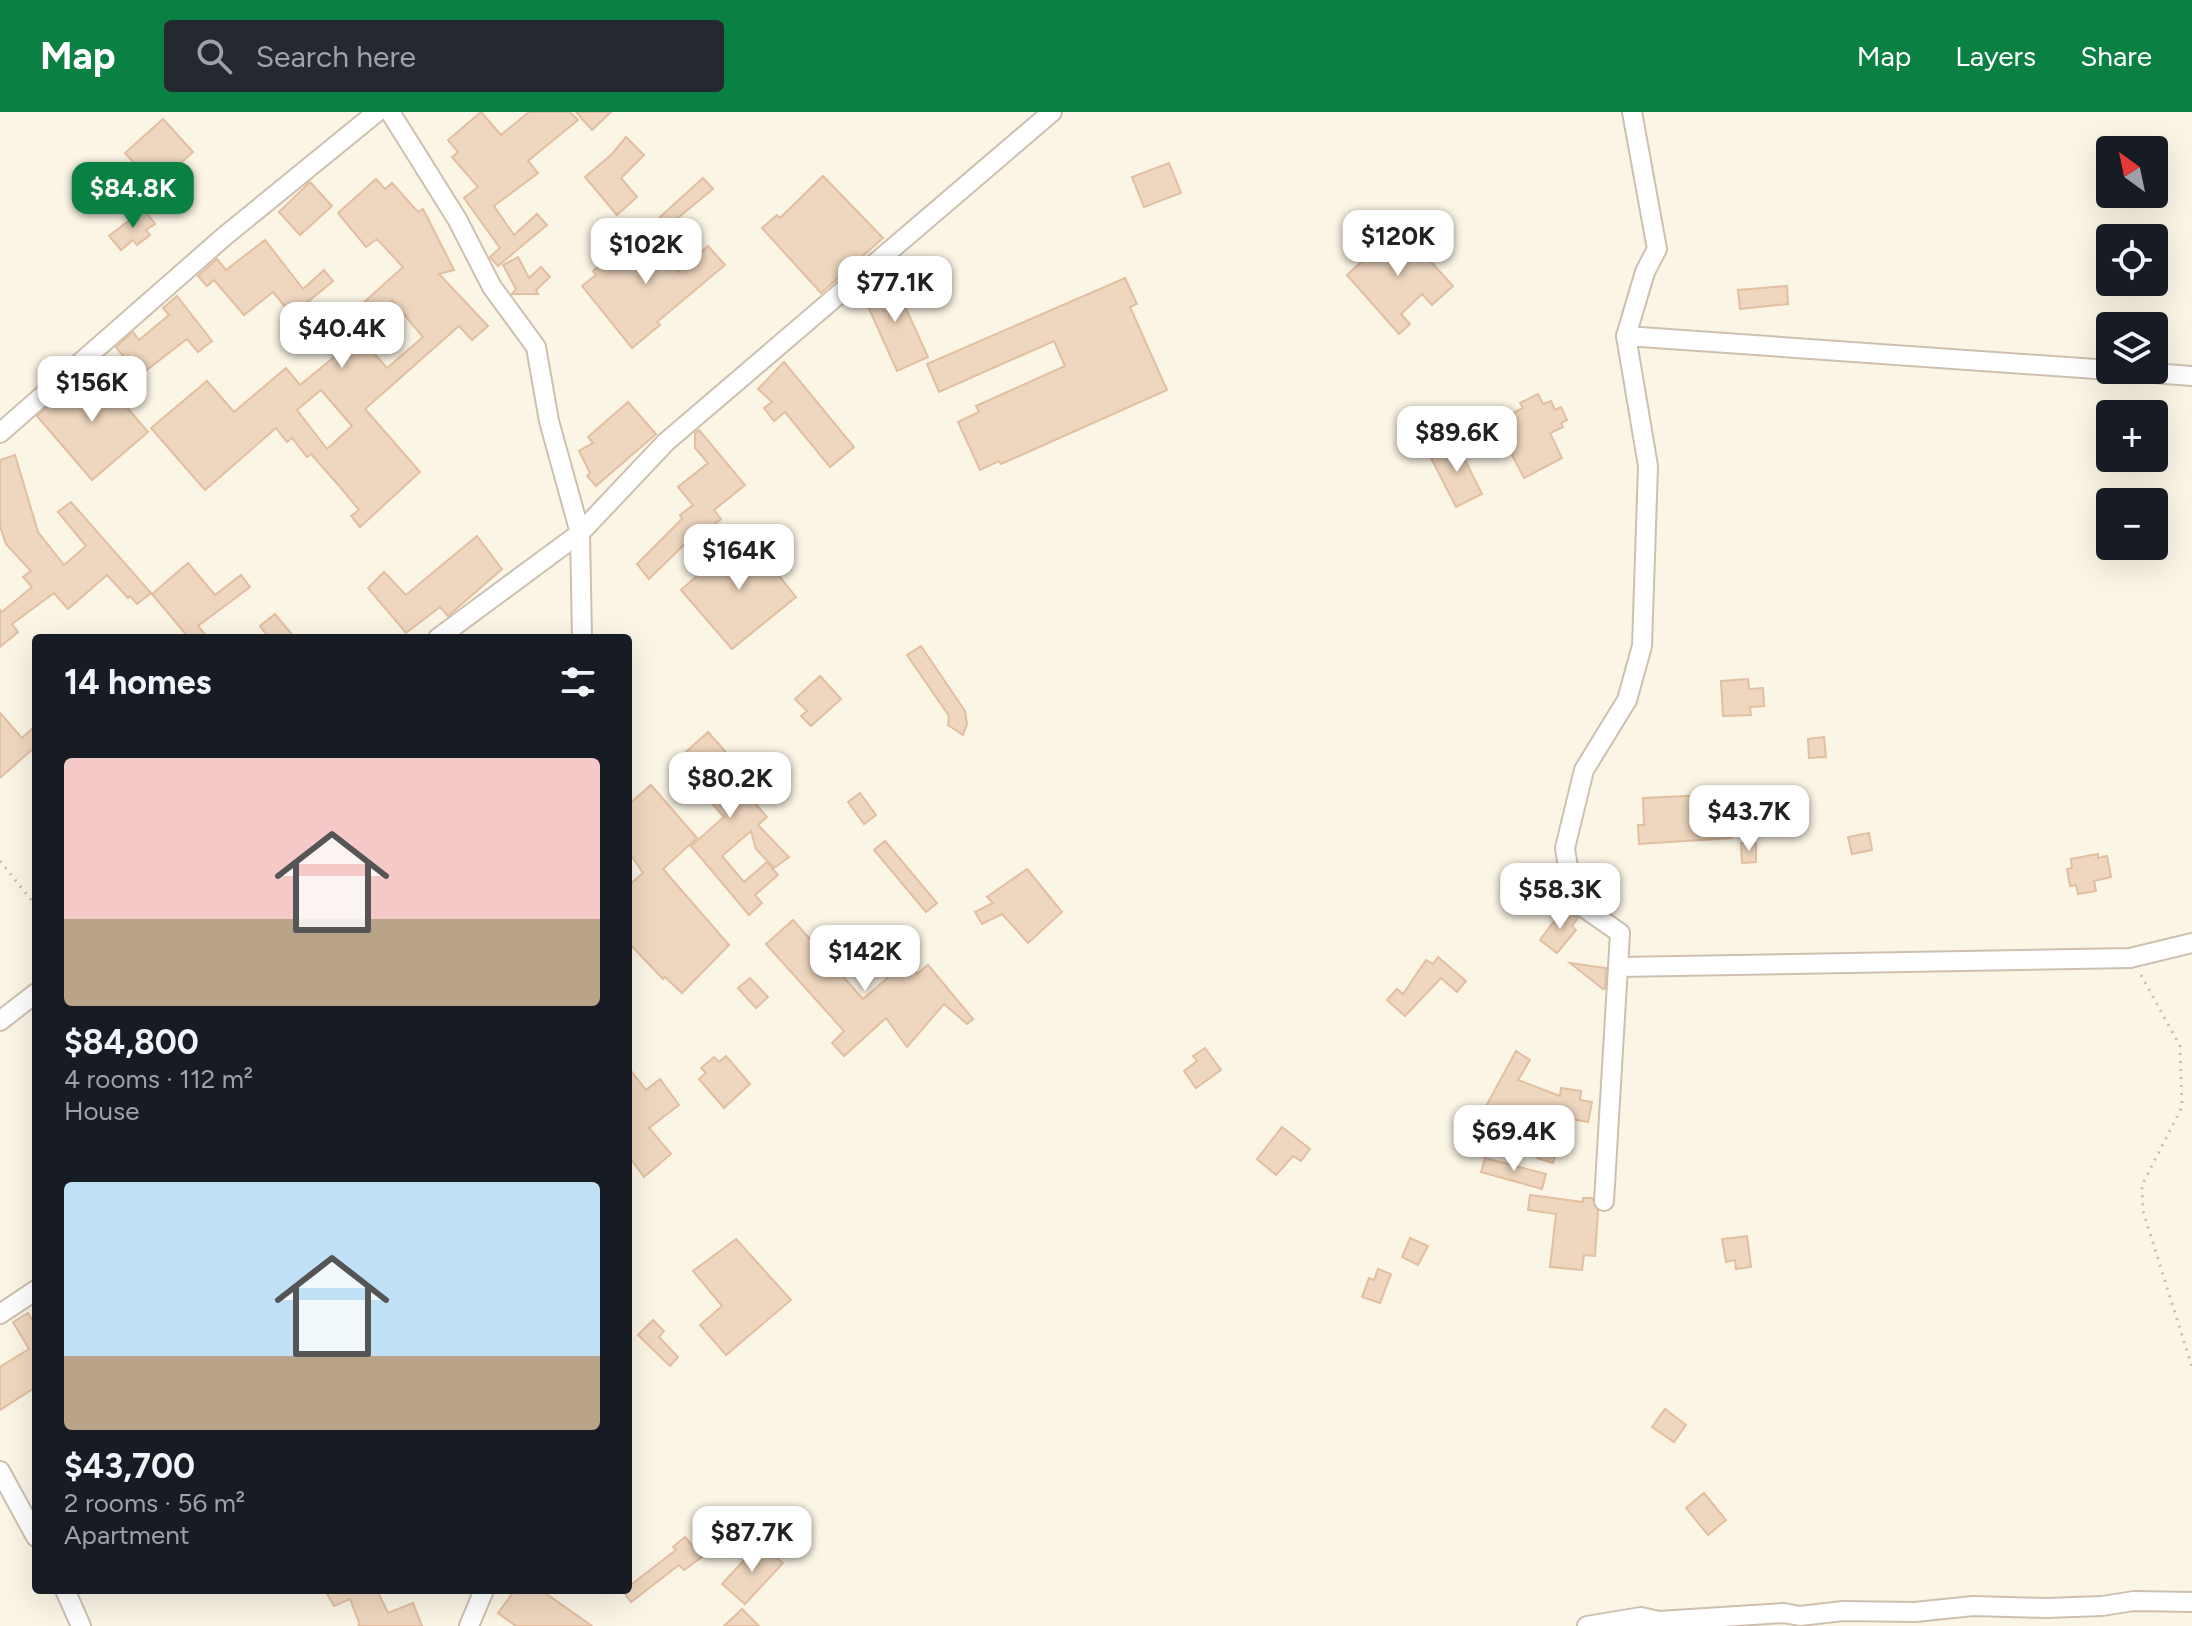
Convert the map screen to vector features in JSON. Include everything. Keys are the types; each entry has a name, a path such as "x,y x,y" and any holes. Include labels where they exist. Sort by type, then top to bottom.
{"street":[{"path":"0,433 226,235 377,112"},
{"path":"390,112 457,219 492,287 536,347 549,421 580,533 582,634"},
{"path":"443,634 580,533 666,442 1052,112"},
{"path":"1604,1201 1620,933 1573,900 1565,848 1584,770 1627,700 1642,646 1648,466 1626,336 1645,272 1657,249 1632,112"},
{"path":"1626,336 2096,369"},
{"path":"2168,374 2192,376"},
{"path":"1619,967 2130,958 2192,943"},
{"path":"0,1021 32,996"},
{"path":"0,1314 32,1293"},
{"path":"0,1471 32,1530"},
{"path":"67,1594 81,1626"},
{"path":"469,1626 482,1594"},
{"path":"1587,1626 1641,1617 1659,1621 1784,1613 1800,1616 1843,1611 1915,1612 1973,1606 2046,1608 2102,1606 2134,1601 2192,1602"}],"path":[{"path":"0,861 32,901"},
{"path":"2130,958 2180,1046 2182,1107 2142,1185 2143,1211 2192,1367"}],"building":[{"path":"481,112 501,135 529,112 570,112 578,120 528,161 538,173 494,206 514,235 537,214 547,225 498,266 490,257 500,248 464,198 478,187 452,157 458,152 448,140"},
{"path":"576,112 611,112 592,130"},
{"path":"163,119 193,152 155,186 125,153"},
{"path":"626,137 644,155 621,178 637,197 617,215 585,177"},
{"path":"1169,163 1181,193 1144,207 1132,177"},
{"path":"823,176 883,238 821,293 762,228 777,215 780,218"},
{"path":"703,178 713,189 668,226 660,217"},
{"path":"376,179 385,189 392,183 418,212 423,209 454,270 439,274 488,326 472,340 459,326 365,409 420,472 360,527 351,516 359,510 341,488 311,454 307,457 292,438 287,442 276,428 205,490 151,428 207,381 234,412 286,368 300,385 344,349 330,333 403,267 377,239 366,247 338,213","holes":["392,300 423,337 387,368 356,332","321,390 352,426 327,449 297,410"]},
{"path":"310,182 332,206 300,235 279,212"},
{"path":"144,209 155,224 146,230 150,235 137,245 133,240 121,250 109,236"},
{"path":"1399,227 1453,286 1432,305 1422,294 1401,314 1410,324 1399,334 1347,275"},
{"path":"642,232 678,272 708,246 725,265 657,322 660,325 632,348 582,286 596,275 593,271"},
{"path":"265,240 303,289 324,270 333,281 292,315 273,292 244,315 214,280 207,286 198,276 217,259 226,270"},
{"path":"518,257 529,278 541,267 550,277 536,290 538,294 512,294 516,289 503,265"},
{"path":"892,278 928,357 897,371 861,291"},
{"path":"1125,278 1137,304 1130,307 1167,390 1001,464 999,461 980,470 958,422 979,412 976,406 1065,366 1054,341 939,392 927,364"},
{"path":"1787,286 1788,304 1740,309 1738,290"},
{"path":"177,296 212,341 198,352 187,339 139,376 116,347 133,332 139,340 169,315 163,308"},
{"path":"784,362 854,447 830,467 785,412 774,421 764,408 772,402 758,389"},
{"path":"93,368 148,432 92,480 37,416"},
{"path":"1538,394 1543,404 1551,401 1555,410 1561,407 1567,420 1561,423 1563,427 1550,433 1562,458 1524,478 1495,422 1523,408 1520,403"},
{"path":"628,402 656,434 596,486 587,476 590,473 579,451 593,443 588,437"},
{"path":"699,430 745,485 714,510 721,519 697,538 694,535 649,579 637,564 682,519 680,515 693,505 678,487 708,463 695,448 695,433"},
{"path":"1463,440 1470,452 1463,456 1482,494 1456,507 1431,458"},
{"path":"15,455 38,532 64,565 86,546 58,512 71,502 151,593 137,604 107,575 68,609 54,593 12,624 18,632 0,647 0,610 2,612 32,587 23,577 31,571 6,544 0,526 0,460"},
{"path":"745,533 796,597 732,649 681,590"},
{"path":"477,536 502,569 448,616 440,607 406,633 368,588 384,572 406,595"},
{"path":"188,563 215,595 241,575 250,587 198,626 205,634 186,634 152,594"},
{"path":"275,614 292,634 266,634 260,626"},
{"path":"921,646 965,711 967,724 963,735 948,725 949,716 907,655"},
{"path":"820,676 841,699 811,726 801,716 807,711 795,699"},
{"path":"1748,679 1749,689 1763,688 1764,706 1750,707 1751,715 1723,716 1721,681"},
{"path":"0,713 22,738 32,729 32,750 0,778"},
{"path":"708,732 755,785 746,793 767,817 758,825 789,857 774,868 756,849 751,831 722,856 744,882 767,862 778,875 755,895 762,903 749,915 691,846 724,817 675,762"},
{"path":"1824,737 1826,757 1809,758 1808,739"},
{"path":"651,785 697,838 663,869 729,945 682,993 665,977 663,979 632,946 632,883 643,873 632,857 632,802"},
{"path":"860,793 876,815 864,824 848,802"},
{"path":"1729,794 1732,838 1639,844 1638,825 1644,825 1643,798"},
{"path":"1869,833 1872,850 1852,854 1848,837"},
{"path":"885,841 937,903 926,912 874,850"},
{"path":"1741,843 1756,843 1756,862 1742,863"},
{"path":"2098,854 2098,858 2107,856 2111,877 2094,881 2096,891 2078,894 2076,885 2070,886 2067,869 2072,868 2071,859"},
{"path":"1027,869 1062,912 1028,943 1002,914 982,924 975,912 993,903 987,897"},
{"path":"1564,908 1578,918 1572,926 1576,930 1557,953 1540,940"},
{"path":"793,920 863,999 907,961 917,974 928,965 973,1019 967,1024 944,1004 907,1047 886,1018 844,1056 832,1043 844,1031 766,944"},
{"path":"1438,957 1466,981 1457,992 1441,978 1405,1016 1387,1000 1397,989 1403,994 1426,960 1433,964"},
{"path":"1570,963 1606,968 1605,989 1603,989"},
{"path":"750,978 768,997 756,1008 738,988"},
{"path":"1205,1048 1221,1070 1196,1088 1184,1071 1197,1061 1193,1056"},
{"path":"1516,1051 1530,1060 1518,1080 1560,1096 1561,1088 1581,1091 1580,1100 1592,1102 1588,1122 1566,1118 1553,1163 1537,1158 1543,1140 1483,1112"},
{"path":"726,1056 750,1084 724,1108 699,1079 706,1073 701,1068 714,1057 719,1062"},
{"path":"632,1072 646,1090 660,1079 679,1105 649,1128 671,1154 644,1177 632,1160"},
{"path":"1282,1127 1310,1149 1301,1161 1293,1156 1276,1175 1257,1159"},
{"path":"1485,1158 1546,1174 1542,1189 1481,1172"},
{"path":"1530,1195 1583,1202 1583,1198 1592,1198 1598,1211 1595,1256 1584,1255 1582,1270 1550,1267 1556,1214 1528,1210"},
{"path":"1747,1236 1751,1267 1736,1269 1735,1260 1726,1262 1722,1239"},
{"path":"1410,1238 1428,1246 1418,1265 1402,1257"},
{"path":"736,1239 791,1300 726,1355 700,1325 722,1306 693,1271"},
{"path":"1378,1269 1391,1274 1380,1303 1362,1297 1369,1278 1374,1280"},
{"path":"28,1313 32,1319 32,1390 0,1410 0,1367 29,1349 13,1322"},
{"path":"653,1320 664,1331 659,1337 678,1357 670,1366 638,1335"},
{"path":"1665,1409 1686,1425 1674,1442 1652,1427"},
{"path":"1704,1493 1726,1520 1708,1535 1686,1508"},
{"path":"685,1537 702,1557 684,1570 679,1565 631,1602 625,1594 632,1594 632,1584 676,1550 673,1547"},
{"path":"760,1543 783,1563 745,1604 722,1584"},
{"path":"327,1594 379,1594 388,1613 413,1603 422,1626 358,1626 350,1599 334,1606"},
{"path":"512,1594 547,1594 592,1626 516,1626 498,1613"},
{"path":"742,1609 759,1626 724,1626"}]}
